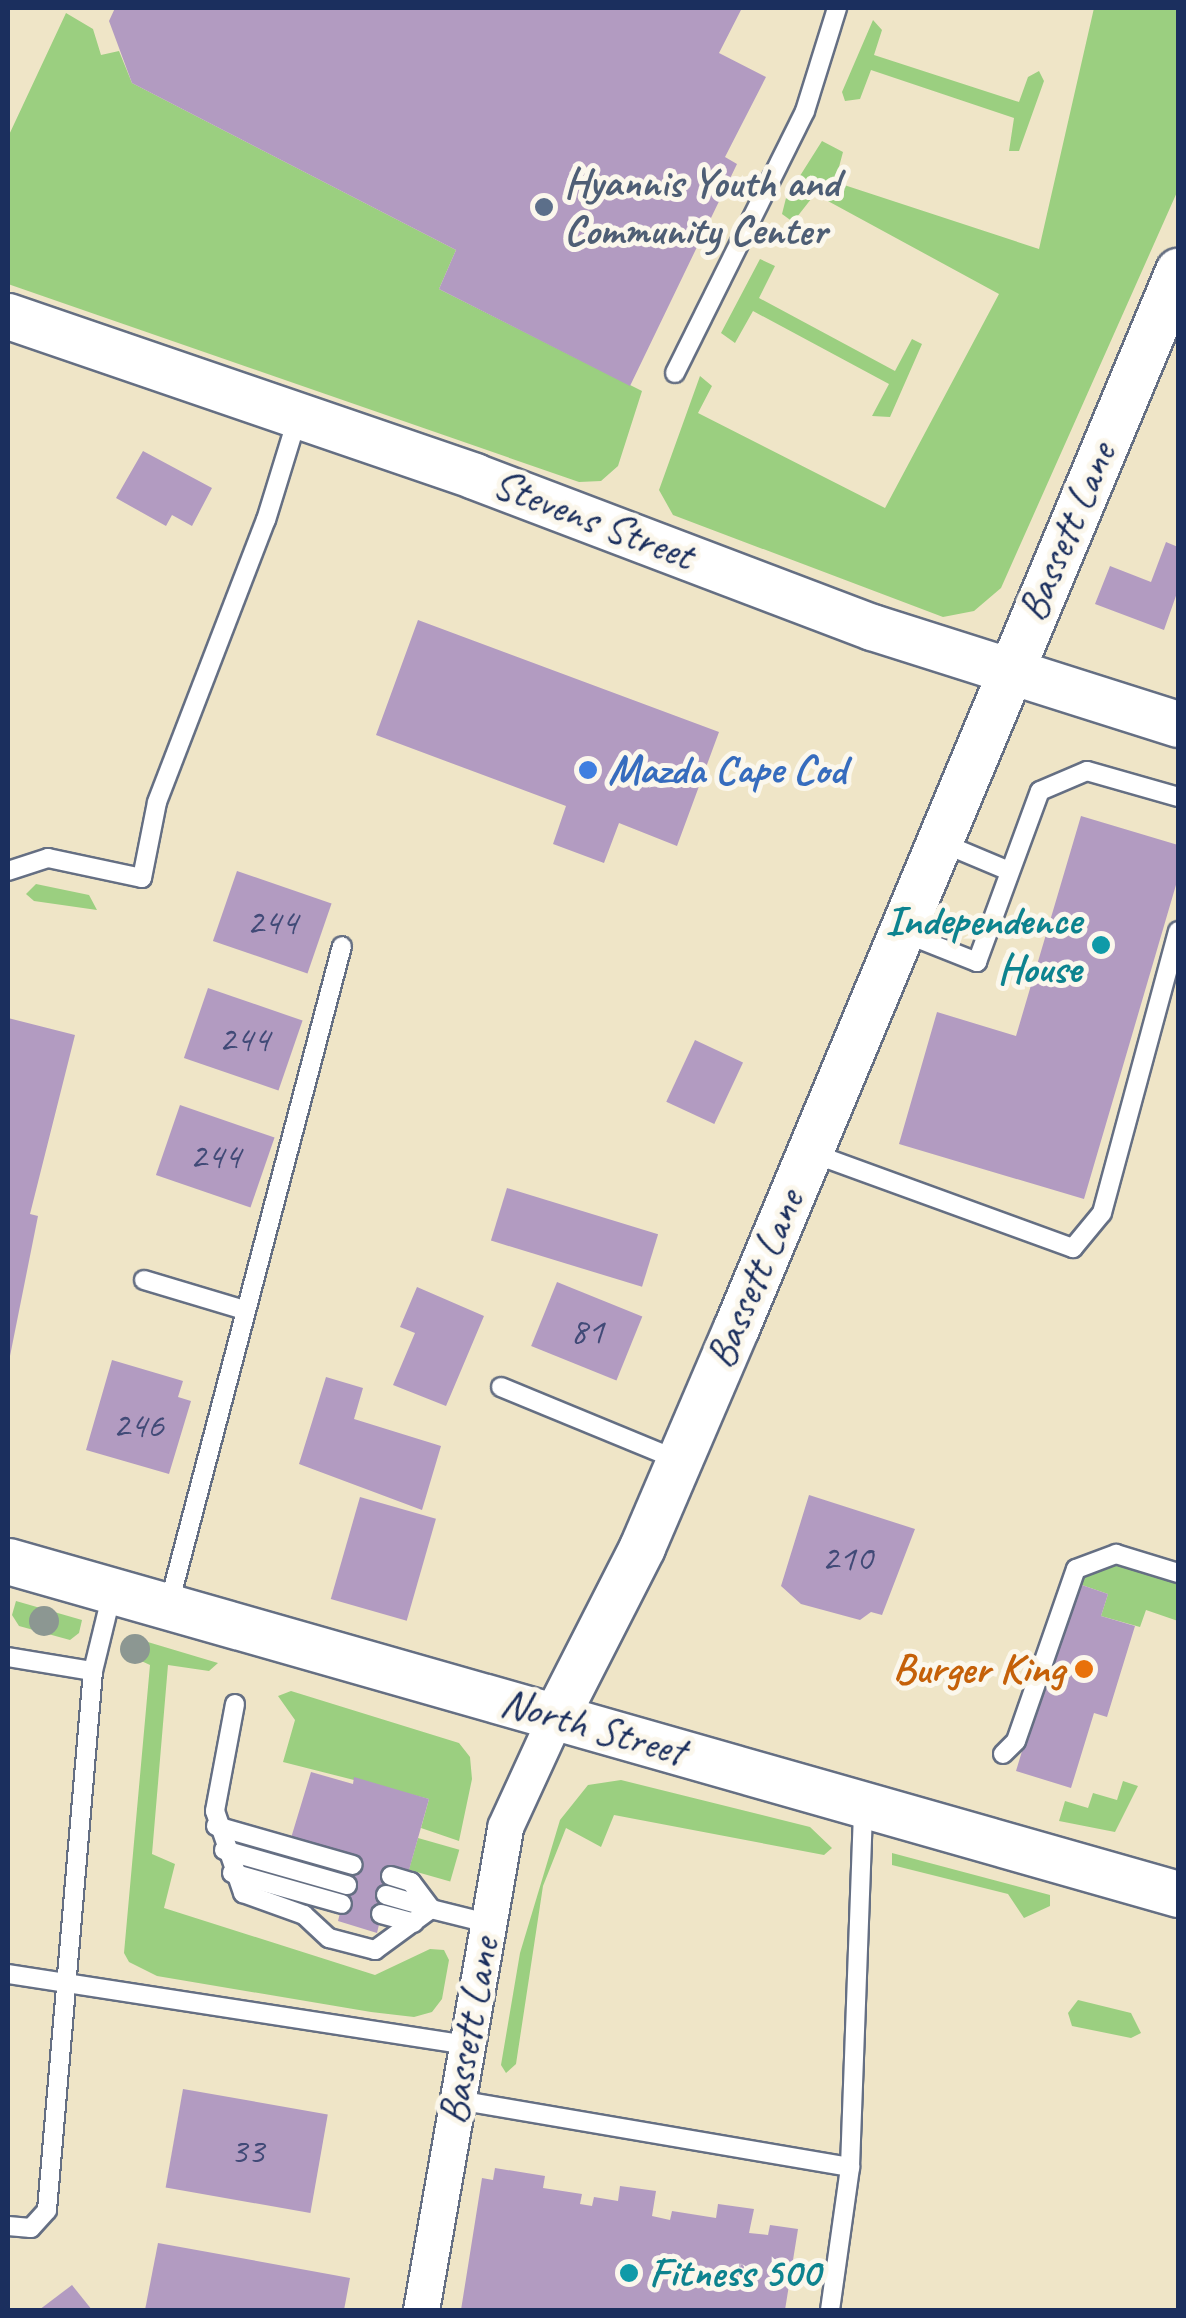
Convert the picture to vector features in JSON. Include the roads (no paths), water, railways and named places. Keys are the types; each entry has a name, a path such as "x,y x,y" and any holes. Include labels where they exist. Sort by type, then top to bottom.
{"street":[{"name":"Bassett Lane","path":"422,2310 487,1923 515,1796 679,1460 1178,271"},
{"name":"Stevens Street","path":"8,316 299,413 872,627 1178,724"},
{"name":"North Street","path":"8,1561 1178,1894"}],"lane":[{"path":"675,373 805,111 837,8"},
{"path":"8,872 24,861 48,858 142,878 156,802 266,520 299,413"},
{"path":"899,931 976,962 1040,791 1087,770 1178,797"},
{"path":"936,841 1009,871"},
{"path":"809,1152 1072,1248 1102,1212 1178,931"},
{"path":"169,1605 342,946"},
{"path":"144,1280 244,1310"},
{"path":"501,1388 679,1460"},
{"path":"1003,1754 1016,1741 1076,1569 1116,1554 1178,1573"},
{"path":"8,2226 31,2228 46,2210 93,1671 113,1588"},
{"path":"8,1657 93,1671"},
{"path":"235,1704 216,1826 232,1874 249,1898 304,1915 329,1938 382,1949 431,1908"},
{"path":"830,2310 850,2167 862,1804"},
{"path":"216,1826 352,1865"},
{"path":"224,1850 345,1894 232,1874"},
{"path":"391,1876 411,1882 431,1908"},
{"path":"414,1923 383,1905 431,1908 487,1923"},
{"path":"8,1974 466,2045"},
{"path":"457,2100 850,2167"}],"place":[{"name":"Hyannis Youth and Community Center","path":"544,207"},
{"name":"Mazda Cape Cod","path":"588,770"},
{"name":"Independence House","path":"1101,945"},
{"name":"Burger King","path":"1084,1669"},
{"name":"Fitness 500","path":"629,2273"}]}
